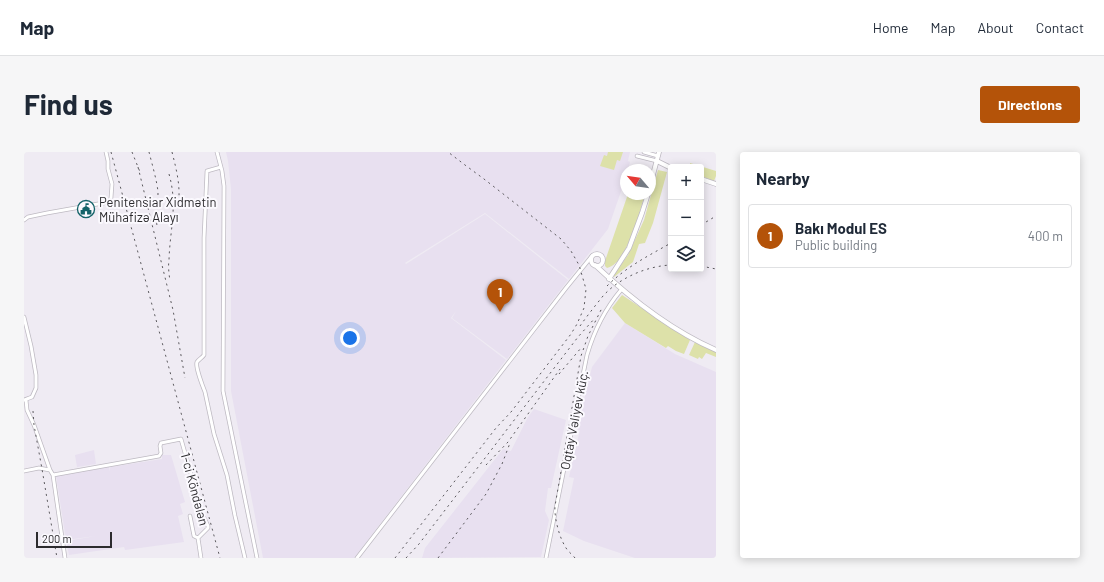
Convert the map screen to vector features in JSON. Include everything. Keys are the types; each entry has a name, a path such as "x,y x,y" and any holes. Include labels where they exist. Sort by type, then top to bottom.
{"street":[{"path":"24,220 28,217 109,202 111,198 112,184 108,170 106,152"},
{"path":"217,152 224,186 223,391 257,558"},
{"path":"644,152 659,154 656,165"},
{"path":"637,156 657,161 668,166"},
{"path":"221,167 207,171 204,238 204,355 197,362 196,366 205,392 214,434 227,475 245,558"},
{"path":"704,180 716,184"},
{"path":"609,279 629,248 646,200"},
{"path":"357,558 586,263 594,254 601,255 603,259 601,264 597,266 586,263"},
{"path":"592,256 591,262 621,290 672,326 716,350"},
{"name":"Oqtay Vəliyev küç.","path":"546,558 589,347 606,310 621,290"},
{"path":"24,317 30,339 36,375 34,393 32,397 25,400 27,410 53,475 65,558"},
{"name":"1-ci Köndələn","path":"53,475 159,456 161,453 161,443 181,439 203,516 208,526 207,530 198,538 201,558"},
{"path":"24,471 39,468 50,470"},
{"path":"190,516 194,536 198,538"}],"shaded area":[{"path":"226,152 630,152 628,161 630,162 630,164 620,164 620,194 608,229 569,279 485,213 405,263 406,264 485,214 568,280 507,359 452,318 456,311 451,318 506,360 354,558 263,558 231,391 231,189"},
{"path":"625,323 675,354 716,372 716,558 635,558 584,541 563,531 574,478 569,477 580,430 577,429 592,367"},
{"path":"534,409 566,420 551,488 548,488 545,511 549,520 541,557 422,558 425,548 503,449 511,451 528,417"},
{"path":"94,450 96,464 77,467 75,455"},
{"path":"162,455 171,455 185,502 180,504 183,514 178,516 184,542 125,550 124,547 69,555 66,541 96,536 66,540 56,476 109,467 110,471 110,467 162,459"}],"green space":[{"path":"608,152 623,152 620,161 617,160 614,170 600,166 604,155 607,156"},
{"path":"704,167 716,171 714,181 704,177"},
{"path":"658,170 667,172 653,223 645,243 639,244 633,262 614,277 614,274 628,255 644,220 650,200 656,200 656,177"},
{"path":"626,200 643,200 632,236 621,257 607,268 605,266 605,261"},
{"path":"622,295 690,340 684,354 668,346 666,348 625,323 612,308"},
{"path":"695,342 716,352 716,357 706,353 702,359 699,357 698,359 689,355"}],"railway":[{"path":"111,152 220,558"},
{"path":"132,152 140,172"},
{"path":"149,152 158,192 157,227"},
{"path":"172,152 179,186 178,208"},
{"path":"395,558 571,334 584,308 586,289 579,265 571,251 561,239 448,152"},
{"path":"138,167 173,310 185,378"},
{"path":"169,174 173,196 173,217 169,265 170,281"},
{"path":"704,223 716,216"},
{"path":"607,286 630,267 668,245"},
{"path":"580,326 603,296 617,284 634,274 652,268 668,265"},
{"path":"704,267 716,269"},
{"path":"575,558 567,549 559,532 556,521 555,506 581,356 588,336 602,308"},
{"path":"406,558 419,544 578,337 595,318"},
{"path":"559,374 581,348"},
{"path":"486,465 508,442 560,369"},
{"path":"33,411 34,425 57,558"},
{"path":"438,558 486,494 502,464 510,443"}],"place":[{"name":"Penitensiar Xidmətin Mühafizə Alayı","path":"86,209"},
{"name":"Bakı Modul ES","path":"500,312"}]}
